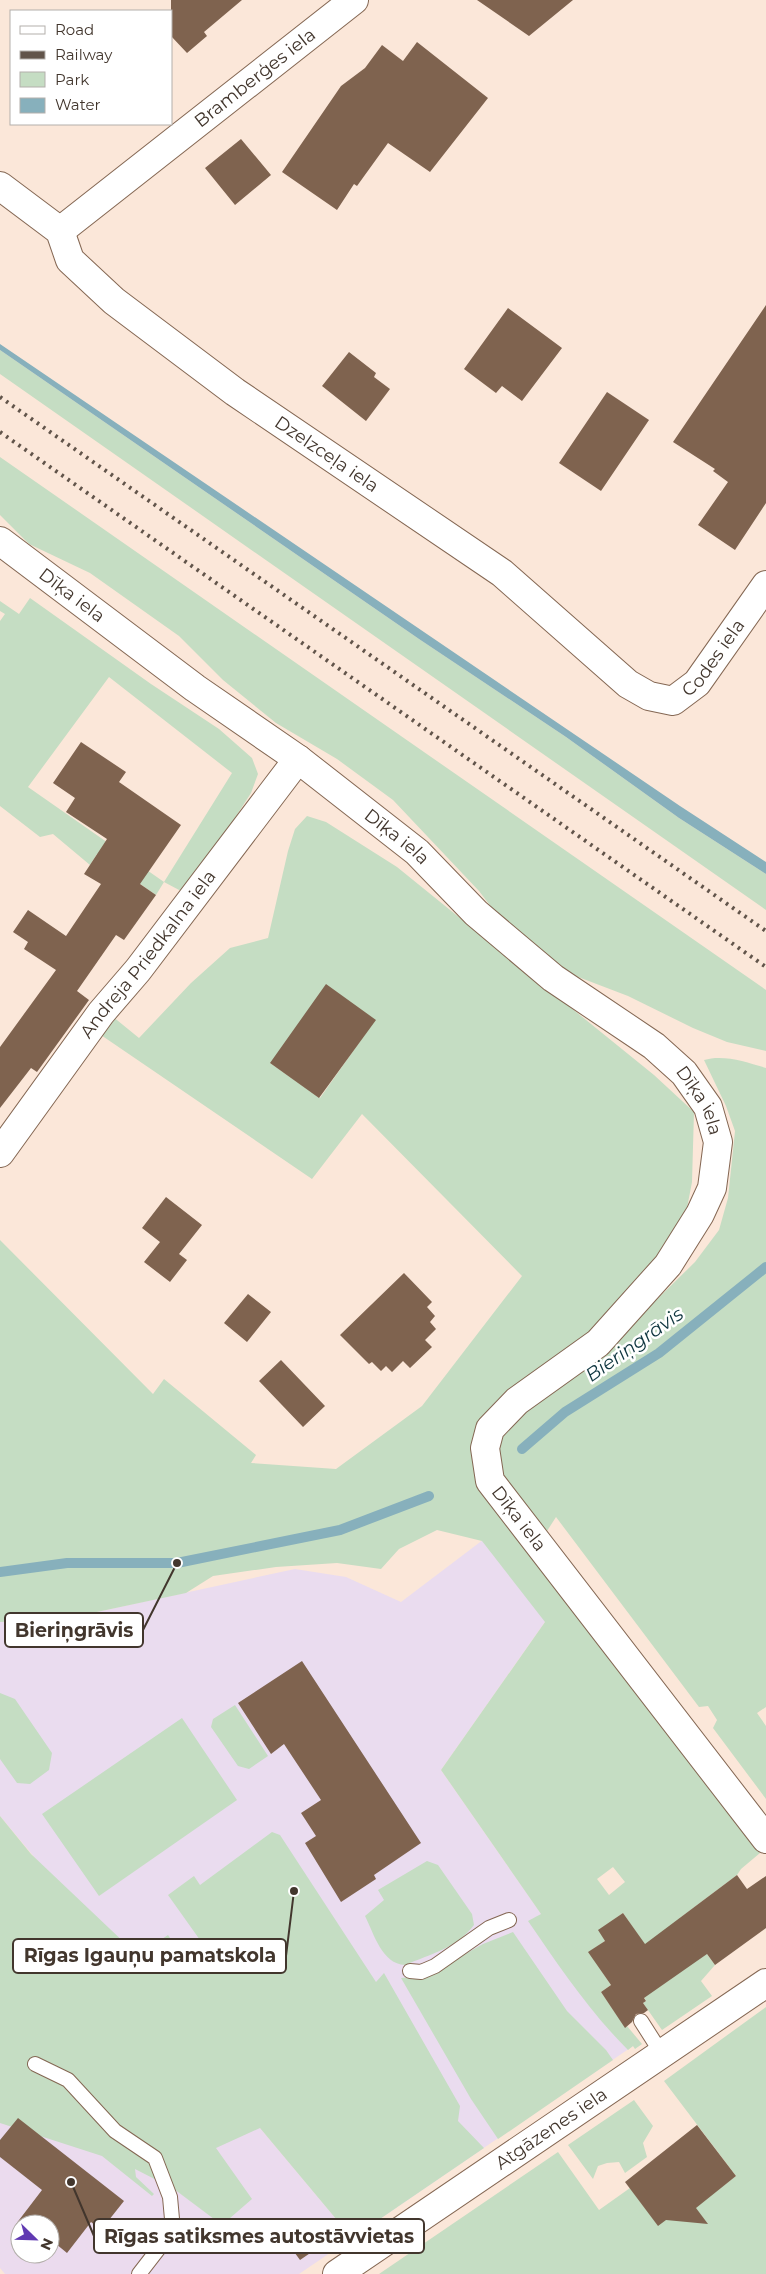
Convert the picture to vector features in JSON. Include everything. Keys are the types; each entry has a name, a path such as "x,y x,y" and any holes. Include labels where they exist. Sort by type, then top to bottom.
{"street":[{"name":"Bramberģes iela","path":"60,231 354,0"},
{"path":"0,186 60,231"},
{"name":"Dzelzceļa iela","path":"60,231 70,260 114,301 235,392 502,573 628,684 648,696 673,701"},
{"name":"Dīķa iela","path":"0,540 195,688 298,759 417,852 476,913 553,978 654,1046 684,1073 708,1107 718,1142 712,1188 700,1214 668,1266 598,1343 517,1401 490,1429 485,1448 490,1481 766,1839"},
{"name":"Codes iela","path":"673,701 697,683 766,585"},
{"name":"Andreja Priedkalna iela","path":"0,1153 101,1013 138,970 298,759"},
{"name":"Atgāzenes iela","path":"337,2274 766,1984"}],"lane":[{"path":"410,1971 421,1972 435,1966 489,1928 509,1920"},
{"path":"641,2021 662,2054"},
{"path":"35,2064 68,2080 114,2131 155,2158 170,2197 173,2230 139,2274"}],"shaded area":[{"path":"500,1527 559,1602 441,1770 633,2046 352,2238 0,1816 0,1622 64,1619 295,1569 346,1577 401,1602"},
{"path":"0,2074 260,2128 352,2238 299,2274 5,2274 0,2268"}],"green space":[{"path":"0,350 419,639 566,737 679,818 766,874 766,910 0,374"},
{"path":"0,457 766,990 766,1051 727,1042 693,1028 628,996 573,975 543,954 498,916 479,891 393,800 337,759 276,723 223,680 179,636 90,573 29,544 0,515"},
{"path":"30,598 151,684 219,729 252,758 258,774 251,793 204,866 181,891 164,882 156,895 97,854 90,865 53,834 40,837 0,806 0,621 5,614 0,611 0,601 19,614","holes":["109,677 232,773 164,882 28,787"]},
{"path":"307,816 326,822 397,867 654,1075 694,1112 692,1182 682,1234 640,1316 695,1262 719,1230 728,1198 735,1131 726,1106 704,1060 727,1058 766,1068 766,1707 757,1713 766,1726 766,1799 713,1728 717,1720 708,1706 699,1707 556,1517 533,1553 735,1812 760,1853 741,1869 737,1875 680,1918 715,1965 701,1981 712,1996 662,2030 643,2003 646,2001 644,1997 669,1980 623,1913 599,1930 605,1941 589,1952 611,1985 601,1992 625,2027 627,2026 642,2044 635,2049 633,2046 628,2050 614,2035 587,2004 551,1955 528,1921 541,1914 441,1770 545,1622 482,1541 437,1530 399,1549 381,1569 337,1563 276,1567 213,1576 186,1593 64,1619 0,1622 0,1240 153,1394 164,1379 256,1455 251,1463 336,1469 422,1406 522,1276 362,1114 312,1179 98,1033 112,1016 139,1038 191,983 230,948 268,938 288,851 295,829","holes":["375,1020 320,1098 270,1063","613,1867 625,1882 609,1895 597,1879"]},
{"path":"0,1693 15,1699 52,1753 49,1770 30,1784 17,1783 0,1759"},
{"path":"235,1705 268,1756 249,1769 238,1766 211,1727 213,1719"},
{"path":"182,1718 237,1800 99,1896 42,1814"},
{"path":"0,1816 31,1854 149,1966 159,1941 168,1935 181,1954 200,1940 168,1895 194,1876 200,1885 272,1832 280,1835 376,1982 384,1973 460,2106 458,2121 484,2148 352,2238 260,2128 216,2148 252,2199 222,2225 174,2189 135,2169 136,2177 154,2194 152,2196 102,2156 0,2123"},
{"path":"427,1861 438,1865 472,1914 474,1925 460,1939 443,1950 405,1965 397,1963 390,1959 380,1947 365,1916 384,1900 378,1890"},
{"path":"513,1932 567,2011 606,2050 613,2060 498,2139 471,2099 401,1978 428,1975 483,1944"},
{"path":"766,2007 766,2274 379,2274 558,2152 599,2210 630,2188 658,2225 718,2179 723,2186 736,2176 664,2081"},
{"path":"634,2100 653,2126 643,2143 647,2157 625,2173 619,2162 598,2166 593,2179 568,2145"}],"water":[{"path":"0,344 680,806 766,862 766,874 679,818 566,737 419,639 0,350"}],"building":[{"path":"171,0 242,0 204,32 207,36 187,53 172,37"},
{"path":"477,0 573,0 529,36"},
{"path":"417,42 488,98 430,172 388,143 357,186 354,184 337,210 282,172 341,86 365,68 382,45 403,61"},
{"path":"241,139 271,175 235,205 205,168"},
{"path":"766,305 766,503 735,550 698,525 728,482 713,471 715,469 673,442"},
{"path":"508,308 562,348 522,401 502,386 496,393 464,369"},
{"path":"349,352 376,373 374,377 390,389 366,421 322,386"},
{"path":"607,392 649,420 601,491 559,463"},
{"path":"81,742 126,772 119,782 181,825 140,884 156,895 124,940 116,935 77,991 89,1000 37,1072 31,1068 0,1108 0,1047 56,970 24,949 28,942 13,932 28,910 66,936 101,884 84,874 107,839 66,812 75,798 53,783"},
{"path":"326,984 376,1020 319,1098 270,1063"},
{"path":"166,1197 202,1225 179,1254 187,1260 170,1282 144,1262 160,1242 142,1228"},
{"path":"404,1273 432,1302 427,1307 435,1316 430,1322 436,1329 425,1340 432,1347 410,1368 403,1361 392,1372 386,1366 381,1371 372,1362 369,1364 340,1335"},
{"path":"248,1294 271,1312 247,1342 224,1323"},
{"path":"281,1360 325,1406 303,1427 259,1381"},
{"path":"302,1661 421,1843 374,1875 376,1879 341,1902 305,1843 316,1836 301,1813 321,1800 284,1744 271,1754 238,1703"},
{"path":"737,1875 747,1889 766,1876 766,1928 715,1965 707,1954 644,1998 646,2001 643,2003 648,2010 644,2013 636,2014 632,2022 625,2028 601,1992 611,1985 588,1952 605,1941 598,1930 623,1913 645,1944"},
{"path":"18,2118 124,2201 101,2230 91,2222 67,2253 60,2247 60,2214 24,2214 42,2190 0,2157 0,2140"},
{"path":"697,2125 736,2176 696,2208 708,2224 666,2220 658,2226 625,2182"},
{"path":"309,2221 325,2243 300,2260 284,2238"}],"waterway":[{"name":"Bieriņgrāvis","path":"522,1449 565,1412 659,1353 766,1267"},
{"name":"Bieriņgrāvis","path":"0,1572 67,1563 177,1563 340,1530 429,1496"}],"railway":[{"path":"0,397 766,931"},
{"path":"0,432 766,967"}],"place":[{"name":"Bieriņgrāvis","path":"177,1563"},
{"name":"Rīgas Igauņu pamatskola","path":"294,1891"},
{"name":"Rīgas satiksmes autostāvvietas","path":"71,2182"}]}
